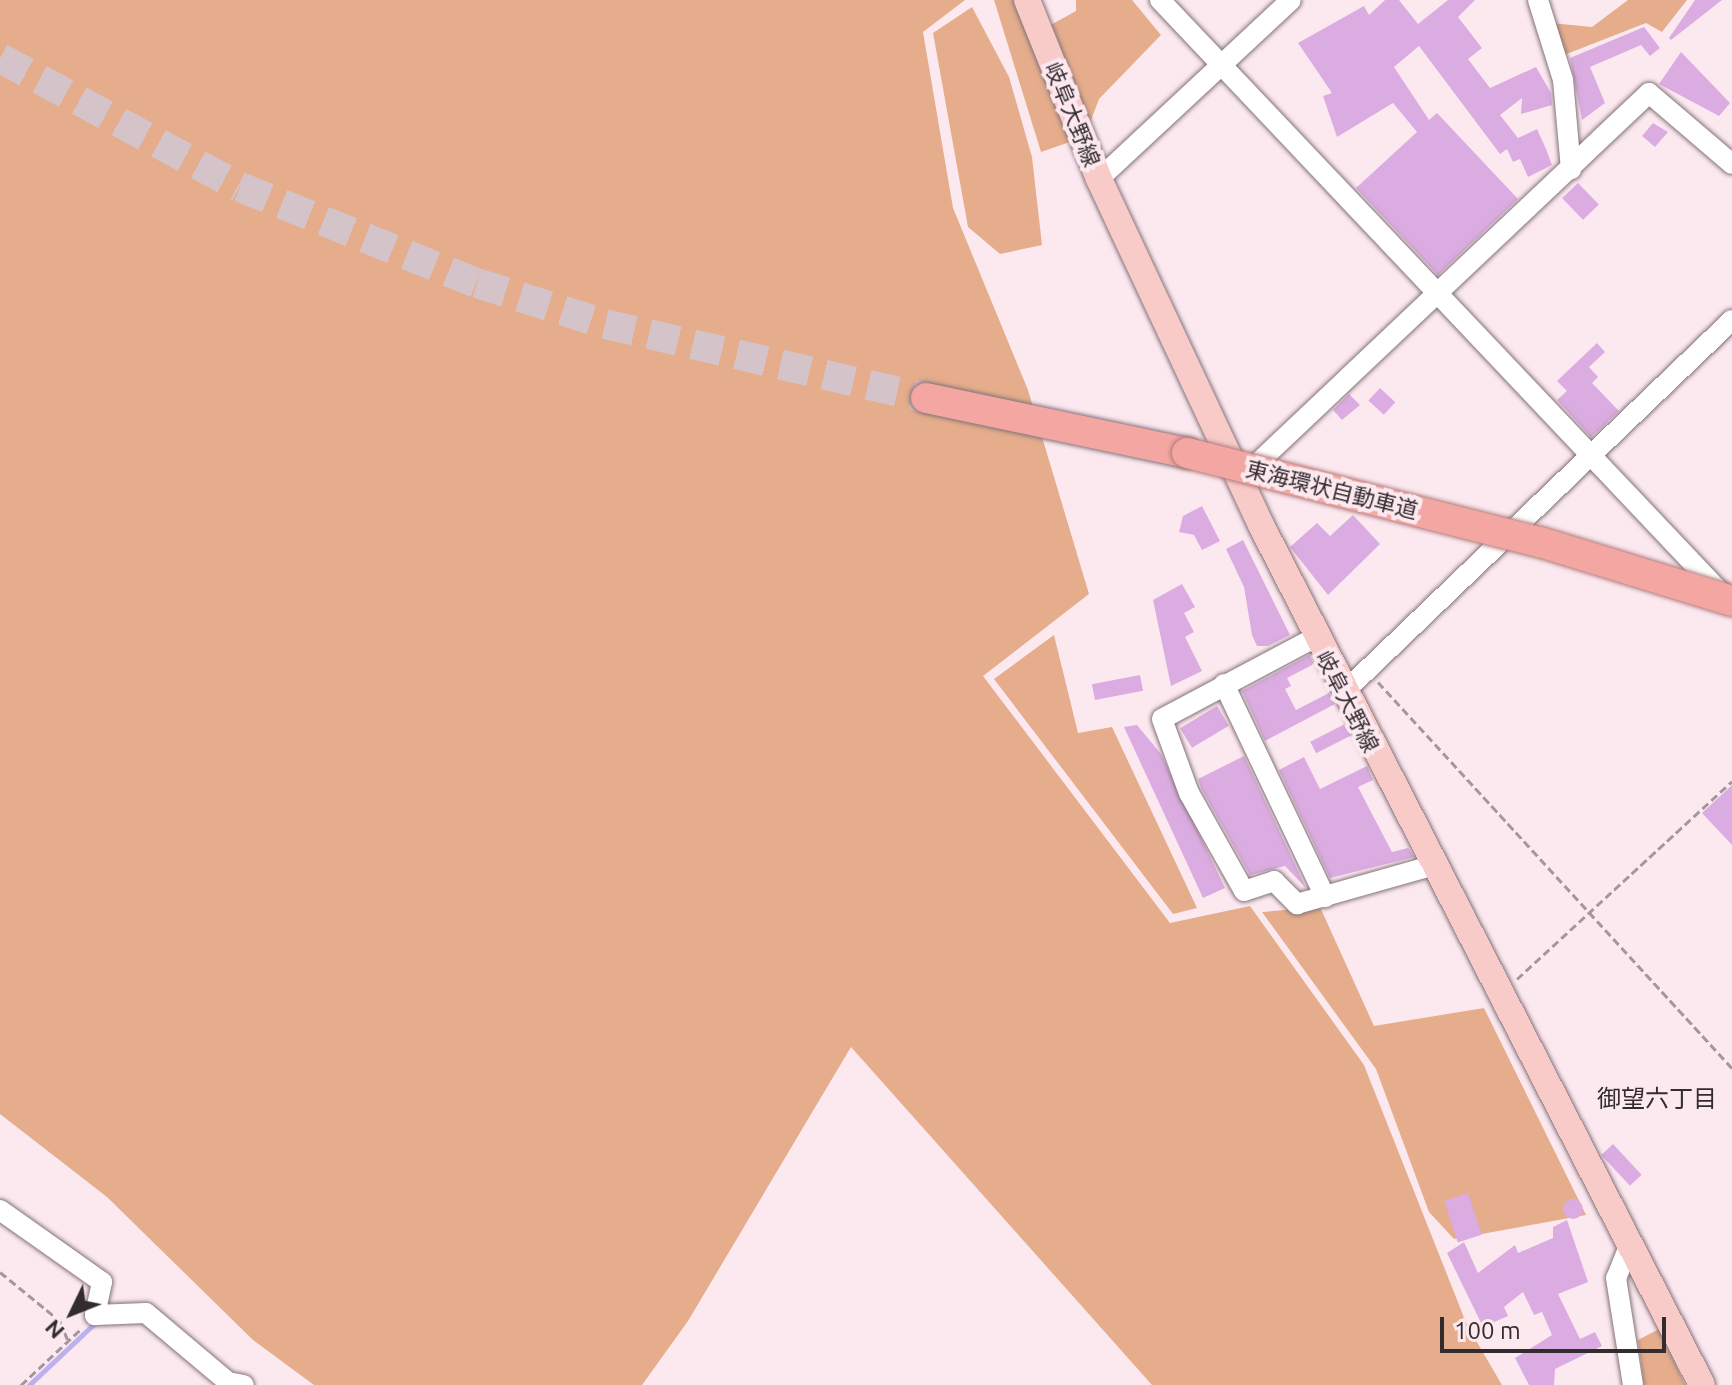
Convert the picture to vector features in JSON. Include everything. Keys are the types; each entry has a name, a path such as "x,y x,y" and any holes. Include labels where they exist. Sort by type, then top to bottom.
{"highway":[{"name":"東海環状自動車道","path":"926,398 1187,453 1540,542 1732,603"}],"main road":[{"name":"岐阜大野線","path":"1027,0 1099,179 1239,480 1431,866 1628,1249 1702,1385"}],"street":[{"path":"1160,0 1732,603"},
{"path":"1099,179 1291,0"},
{"path":"1538,0 1563,80 1571,170"},
{"path":"1239,480 1441,294 1649,93 1732,164"},
{"path":"1343,693 1590,450 1732,320"},
{"path":"1316,637 1162,719 1189,793 1244,891 1274,881 1297,904 1431,866"},
{"path":"1224,684 1325,897"},
{"path":"0,1210 102,1282 95,1315 146,1313 228,1382 244,1385"},
{"path":"1628,1249 1616,1278 1633,1385"}],"path":[{"path":"1368,670 1732,1068"},
{"path":"1498,996 1732,781"},
{"path":"0,1272 60,1321 68,1341"},
{"path":"21,1385 95,1315"}],"shaded area":[{"path":"0,0 965,0 923,32 953,208 1028,390 1089,594 983,676 1170,923 1250,906 1364,1065 1467,1325 1502,1385 1152,1385 851,1047 688,1321 642,1385 314,1385 253,1340 107,1197 0,1114"},
{"path":"994,0 1014,0 1070,142 1041,152"},
{"path":"1076,0 1132,0 1161,35 1099,99 1088,128 1047,27 1076,11"},
{"path":"1628,0 1687,0 1662,32 1646,23 1564,55 1551,23 1592,27"},
{"path":"972,7 1009,77 1032,157 1042,245 1000,254 968,227 933,33"},
{"path":"1054,635 1078,733 1112,727 1197,908 1173,914 994,679"},
{"path":"1320,907 1374,1026 1484,1008 1586,1215 1454,1239 1429,1212 1376,1069 1262,912"},
{"path":"1659,1329 1685,1385 1644,1385 1638,1340"}],"building":[{"path":"1385,0 1399,0 1418,24 1448,0 1475,0 1458,17 1482,48 1468,59 1490,88 1536,67 1551,93 1552,105 1521,114 1522,98 1500,115 1518,138 1537,129 1552,165 1528,177 1520,159 1513,162 1507,149 1500,154 1419,46 1394,67 1429,120 1437,113 1518,199 1438,275 1356,188 1417,132 1393,103 1337,137 1323,96 1332,93 1298,43 1364,6 1369,15"},
{"path":"1695,0 1722,0 1671,40 1669,38"},
{"path":"1644,27 1660,48 1650,56 1641,45 1590,67 1605,103 1582,120 1570,58"},
{"path":"1681,52 1730,103 1719,116 1659,84"},
{"path":"1653,123 1668,132 1655,147 1642,136"},
{"path":"1578,183 1599,205 1583,220 1562,198"},
{"path":"1597,343 1605,352 1589,367 1598,377 1592,383 1619,411 1591,437 1557,400 1567,391 1557,381"},
{"path":"1380,388 1395,402 1384,415 1368,400"},
{"path":"1349,394 1360,405 1342,420 1333,410"},
{"path":"1202,506 1220,541 1202,550 1194,535 1179,532 1183,516"},
{"path":"1353,515 1380,544 1328,595 1290,547 1317,523 1330,536"},
{"path":"1243,540 1290,635 1268,646 1257,646 1252,635 1244,587 1226,549"},
{"path":"1182,584 1195,607 1184,613 1194,632 1185,637 1202,671 1171,686 1153,600"},
{"path":"1309,655 1314,664 1287,678 1291,686 1285,689 1296,710 1329,693 1335,704 1265,741 1242,691"},
{"path":"1140,675 1143,691 1095,700 1092,684"},
{"path":"1217,706 1229,726 1192,748 1180,728"},
{"path":"1345,724 1351,736 1316,753 1310,742"},
{"path":"1137,725 1161,754 1225,888 1203,898 1124,727"},
{"path":"1244,756 1306,888 1285,866 1250,875 1201,788 1198,779"},
{"path":"1304,757 1320,789 1367,766 1373,780 1358,787 1392,852 1408,848 1414,857 1330,878 1279,770"},
{"path":"1732,785 1732,845 1702,813"},
{"path":"1613,1144 1642,1175 1630,1186 1601,1155"},
{"path":"1468,1193 1482,1235 1458,1243 1444,1201"},
{"path":"1573,1199 1580,1202 1583,1209 1580,1216 1573,1219 1566,1216 1563,1209 1566,1202"},
{"path":"1567,1220 1588,1282 1558,1294 1580,1339 1595,1332 1602,1346 1555,1369 1554,1385 1529,1385 1515,1358 1552,1335 1542,1312 1534,1315 1523,1292 1504,1307 1508,1316 1483,1327 1447,1253 1464,1242 1478,1273 1515,1245 1518,1253 1553,1238 1553,1227"}],"waterway":[{"path":"29,1385 97,1321"}],"tunnel":[{"path":"0,58 240,187 477,283 605,324 926,398"}],"district":[{"name":"御望六丁目","path":"1657,1099"}]}
